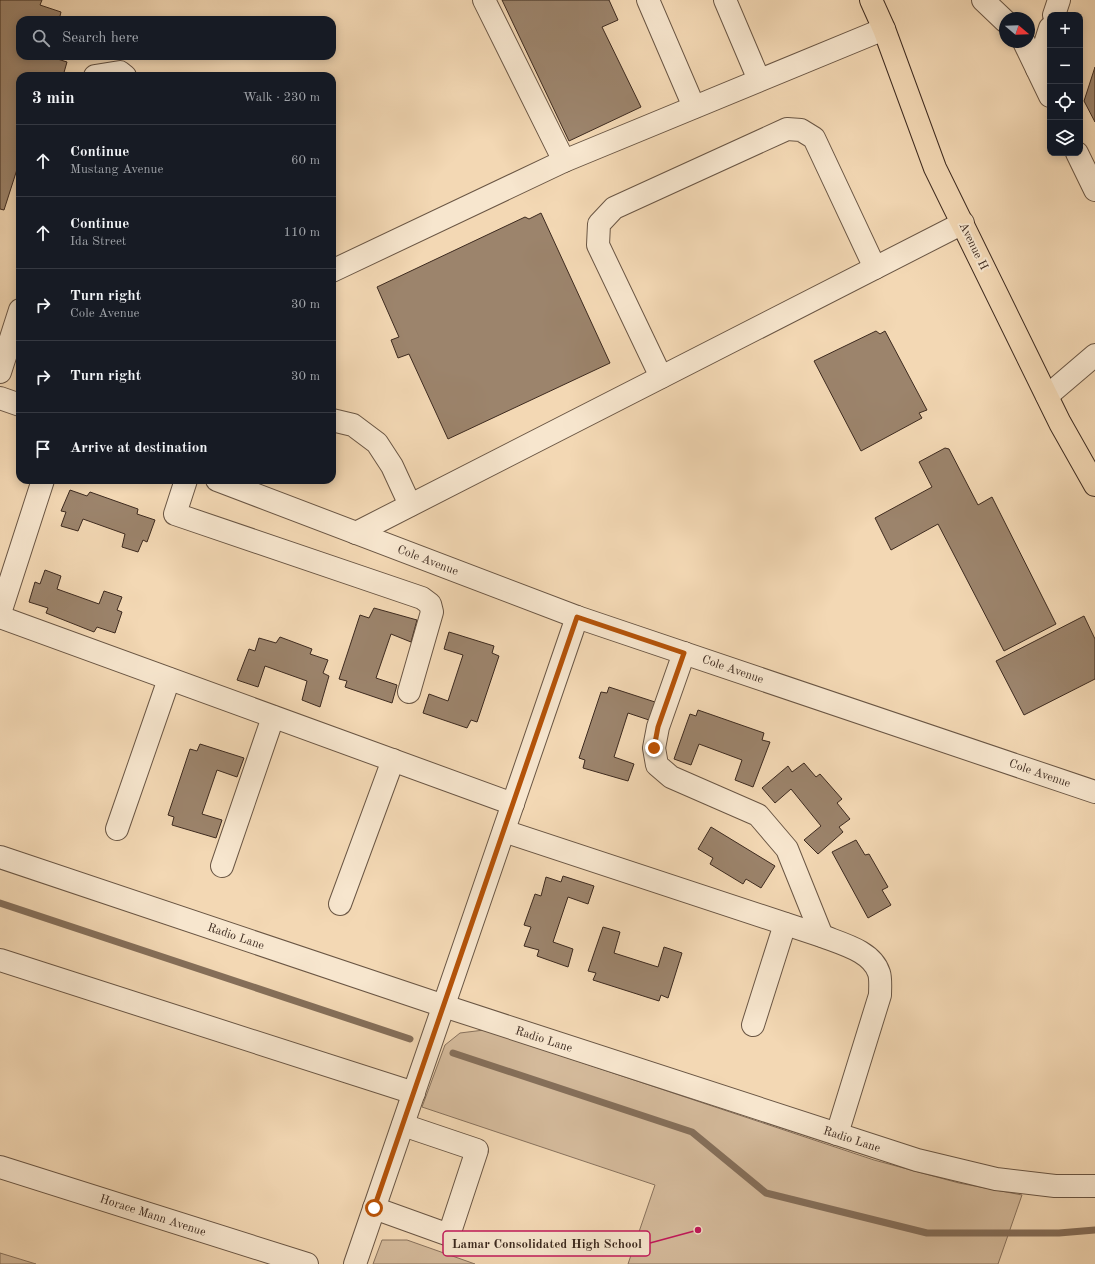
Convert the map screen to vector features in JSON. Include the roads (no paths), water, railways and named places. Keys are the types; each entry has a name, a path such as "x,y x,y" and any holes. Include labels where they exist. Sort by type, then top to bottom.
{"main road":[{"name":"Avenue H","path":"870,0 884,29 936,168 1060,423 1095,485"}],"street":[{"path":"484,0 564,161"},
{"path":"648,0 694,107"},
{"path":"725,0 759,80"},
{"path":"1055,12 1059,0"},
{"path":"336,269 564,161 884,29"},
{"path":"1037,68 1047,37"},
{"path":"1027,48 1047,90"},
{"path":"661,377 598,245 599,224 614,208 788,129 801,130 814,138 874,268"},
{"path":"1078,156 1095,190"},
{"path":"356,533 962,223"},
{"path":"0,372 16,322"},
{"path":"1047,396 1095,355"},
{"path":"0,398 16,404"},
{"path":"336,421 353,426 377,443 392,466 410,505"},
{"path":"0,614 42,484"},
{"path":"185,484 175,514 422,598 430,604 432,612 409,692"},
{"name":"Cole Avenue","path":"227,484 577,617 1095,792"},
{"path":"0,617 513,804"},
{"path":"354,1264 577,617"},
{"path":"684,653 658,727 654,748 657,765 671,777 758,815 787,849 822,936"},
{"path":"116,829 169,679"},
{"path":"222,866 273,717"},
{"path":"340,904 393,760"},
{"path":"504,831 822,936 870,958 879,973 880,995 837,1134"},
{"name":"Radio Lane","path":"0,857 444,1006 917,1160 996,1179 1055,1186 1095,1186"},
{"path":"753,1026 785,924"},
{"path":"0,960 414,1093"},
{"path":"374,1208 449,1235 477,1150 403,1124"},
{"name":"Horace Mann Avenue","path":"0,1167 307,1264"}],"waterway":[{"path":"0,903 410,1039"},
{"path":"453,1053 692,1132 766,1193 927,1233 1059,1233 1095,1230"}],"place":[{"name":"Lamar Consolidated High School","path":"698,1230"}]}
